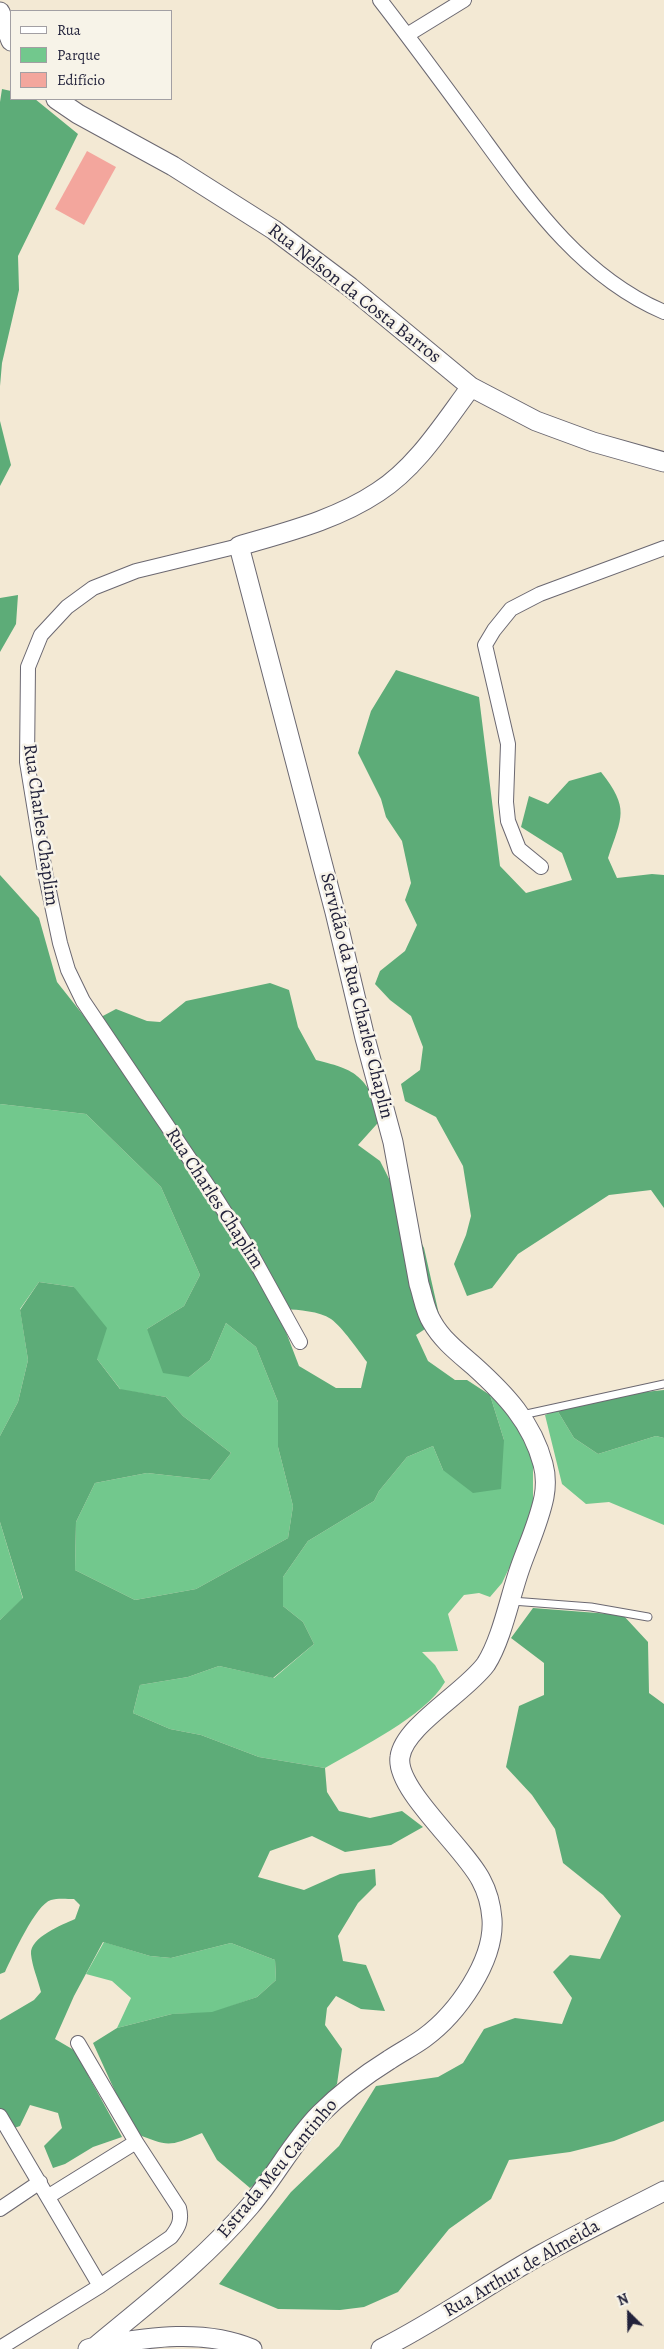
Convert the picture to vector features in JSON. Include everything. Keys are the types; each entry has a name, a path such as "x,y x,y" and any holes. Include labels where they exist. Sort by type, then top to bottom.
{"street":[{"path":"380,0 519,187 563,239 594,270 620,289 664,312"},
{"path":"407,35 464,0"},
{"path":"0,12 10,38"},
{"name":"Rua Nelson da Costa Barros","path":"57,100 78,114 173,166 274,230 350,288 471,387 536,421 592,442 664,462"},
{"name":"Rua Charles Chaplim","path":"300,1342 252,1255 83,1001 68,970 44,872 27,762 28,667 41,634 67,607 93,588 136,571 239,546 340,513 378,492 408,467 471,387"},
{"name":"Servidão da Rua Charles Chaplin","path":"239,546 393,1142 419,1284 428,1312 441,1336 510,1400 522,1415"},
{"path":"541,867 519,849 508,821 506,802 508,744 485,645 511,609 540,594 664,548"},
{"name":"Estrada Meu Cantinho","path":"92,2348 198,2261 251,2205 318,2116 347,2090 386,2062 423,2040 441,2024 482,1968 491,1942 492,1920 489,1902 480,1878 455,1843 426,1810 404,1780 400,1770 400,1758 404,1744 414,1731 451,1699 486,1663 502,1625 537,1521 544,1496 546,1479 539,1451 522,1415"},
{"path":"0,2348 100,2286 171,2237 178,2228 181,2217 179,2208 136,2142 78,2043"},
{"path":"0,2116 49,2196 100,2286"},
{"path":"49,2196 136,2142"},
{"path":"0,2209 40,2182"},
{"name":"Rua Arthur de Almeida","path":"381,2349 408,2336 462,2301 543,2253 664,2191"},
{"path":"92,2348 144,2338 207,2337 237,2342 252,2349"}],"lane":[{"path":"522,1415 664,1384"},
{"path":"509,1601 591,1608 648,1616"}],"green space":[{"path":"2,89 10,91 10,100 36,100 78,134 18,256 19,290 2,363 0,386 0,102"},
{"path":"0,421 11,465 0,486"},
{"path":"18,595 16,624 0,652 0,598"},
{"path":"396,670 479,697 500,866 526,893 572,880 562,853 521,827 529,796 548,804 569,781 601,772 620,804 620,822 608,858 617,878 652,874 664,875 664,1208 651,1190 609,1195 518,1254 492,1288 467,1296 454,1264 466,1235 471,1216 463,1166 436,1117 405,1101 401,1084 420,1070 423,1047 411,1016 390,1000 375,984 380,971 405,951 417,925 405,900 411,883 402,841 386,817 381,799 358,753 371,711"},
{"path":"0,875 39,918 57,982 106,1044 242,1250 286,1332 299,1366 336,1388 361,1388 367,1362 345,1333 331,1319 303,1310 285,1309 101,1017 116,1009 147,1021 160,1022 186,1001 270,983 289,990 298,1027 316,1060 342,1068 358,1077 385,1115 358,1145 380,1161 424,1248 440,1319 416,1335 428,1361 455,1380 467,1380 490,1395 504,1440 501,1489 473,1493 443,1470 433,1446 407,1457 379,1491 374,1501 308,1541 283,1577 283,1606 303,1622 314,1644 273,1678 219,1666 188,1677 140,1685 133,1713 170,1729 201,1735 259,1757 325,1768 327,1792 339,1811 370,1818 402,1811 423,1827 391,1845 345,1852 312,1836 270,1851 258,1877 304,1890 340,1874 375,1869 376,1885 358,1903 338,1936 343,1961 366,1965 385,2011 361,2009 336,1996 327,2008 325,2025 342,2049 337,2084 273,2170 250,2188 217,2160 202,2133 168,2144 134,2133 93,2043 117,2028 172,2014 212,2012 257,1997 276,1980 275,1960 231,1943 171,1958 150,1956 103,1942 74,1996 55,2039 79,2053 89,2077 122,2137 93,2147 65,2164 53,2168 44,2146 62,2128 58,2113 30,2105 20,2126 8,2130 0,2129 0,2020 34,2000 41,1992 32,1959 32,1948 48,1932 75,1919 80,1905 74,1899 53,1899 45,1904 38,1911 25,1932 5,1972 0,1974 0,1620 23,1598 0,1522 0,1436 18,1402 28,1360 20,1310 39,1282 74,1287 107,1328 97,1359 120,1389 166,1397 183,1416 231,1453 210,1480 147,1473 95,1483 76,1522 75,1570 135,1600 196,1589 288,1538 293,1506 278,1447 278,1402 256,1347 226,1323 210,1360 189,1377 163,1373 147,1329 184,1306 200,1275 161,1187 86,1114 0,1104"},
{"path":"0,1104 86,1114 161,1187 200,1275 184,1306 147,1329 189,1377 210,1360 226,1323 256,1347 278,1402 278,1447 293,1506 288,1538 196,1589 135,1600 75,1570 76,1522 95,1483 147,1473 210,1480 231,1453 183,1416 166,1397 121,1390 97,1359 74,1287 39,1282 20,1309 28,1360 18,1402 0,1436"},
{"path":"664,1390 664,1438 656,1436 598,1454 574,1438 557,1410 635,1393"},
{"path":"490,1395 516,1412 533,1454 533,1518 502,1583 490,1597 479,1593 464,1595 448,1614 458,1651 422,1652 435,1665 445,1682 422,1707 391,1730 325,1768 259,1757 201,1735 170,1729 133,1713 140,1685 188,1677 219,1666 274,1678 314,1644 303,1622 283,1606 283,1577 308,1541 374,1501 379,1491 407,1457 433,1446 443,1470 504,1440"},
{"path":"557,1410 574,1438 598,1454 656,1436 664,1438 664,1525 609,1502 586,1504 562,1484 545,1415"},
{"path":"0,1522 23,1599 0,1620"},
{"path":"533,1608 623,1615 648,1642 649,1693 664,1704 664,2121 614,2141 570,2152 509,2160 491,2199 449,2229 398,2292 364,2307 340,2310 278,2309 219,2284 291,2192 339,2146 376,2086 438,2077 463,2063 484,2029 515,2018 562,2024 572,1998 553,1972 570,1955 600,1959 621,1916 603,1895 563,1863 555,1829 532,1795 506,1767 519,1706 544,1695 544,1663 511,1638"},
{"path":"104,1942 150,1956 171,1958 231,1943 275,1960 276,1980 257,1997 212,2013 172,2014 117,2028 131,1998 112,1981 86,1974"}],"building":[{"path":"87,151 116,167 84,225 55,209"}]}
